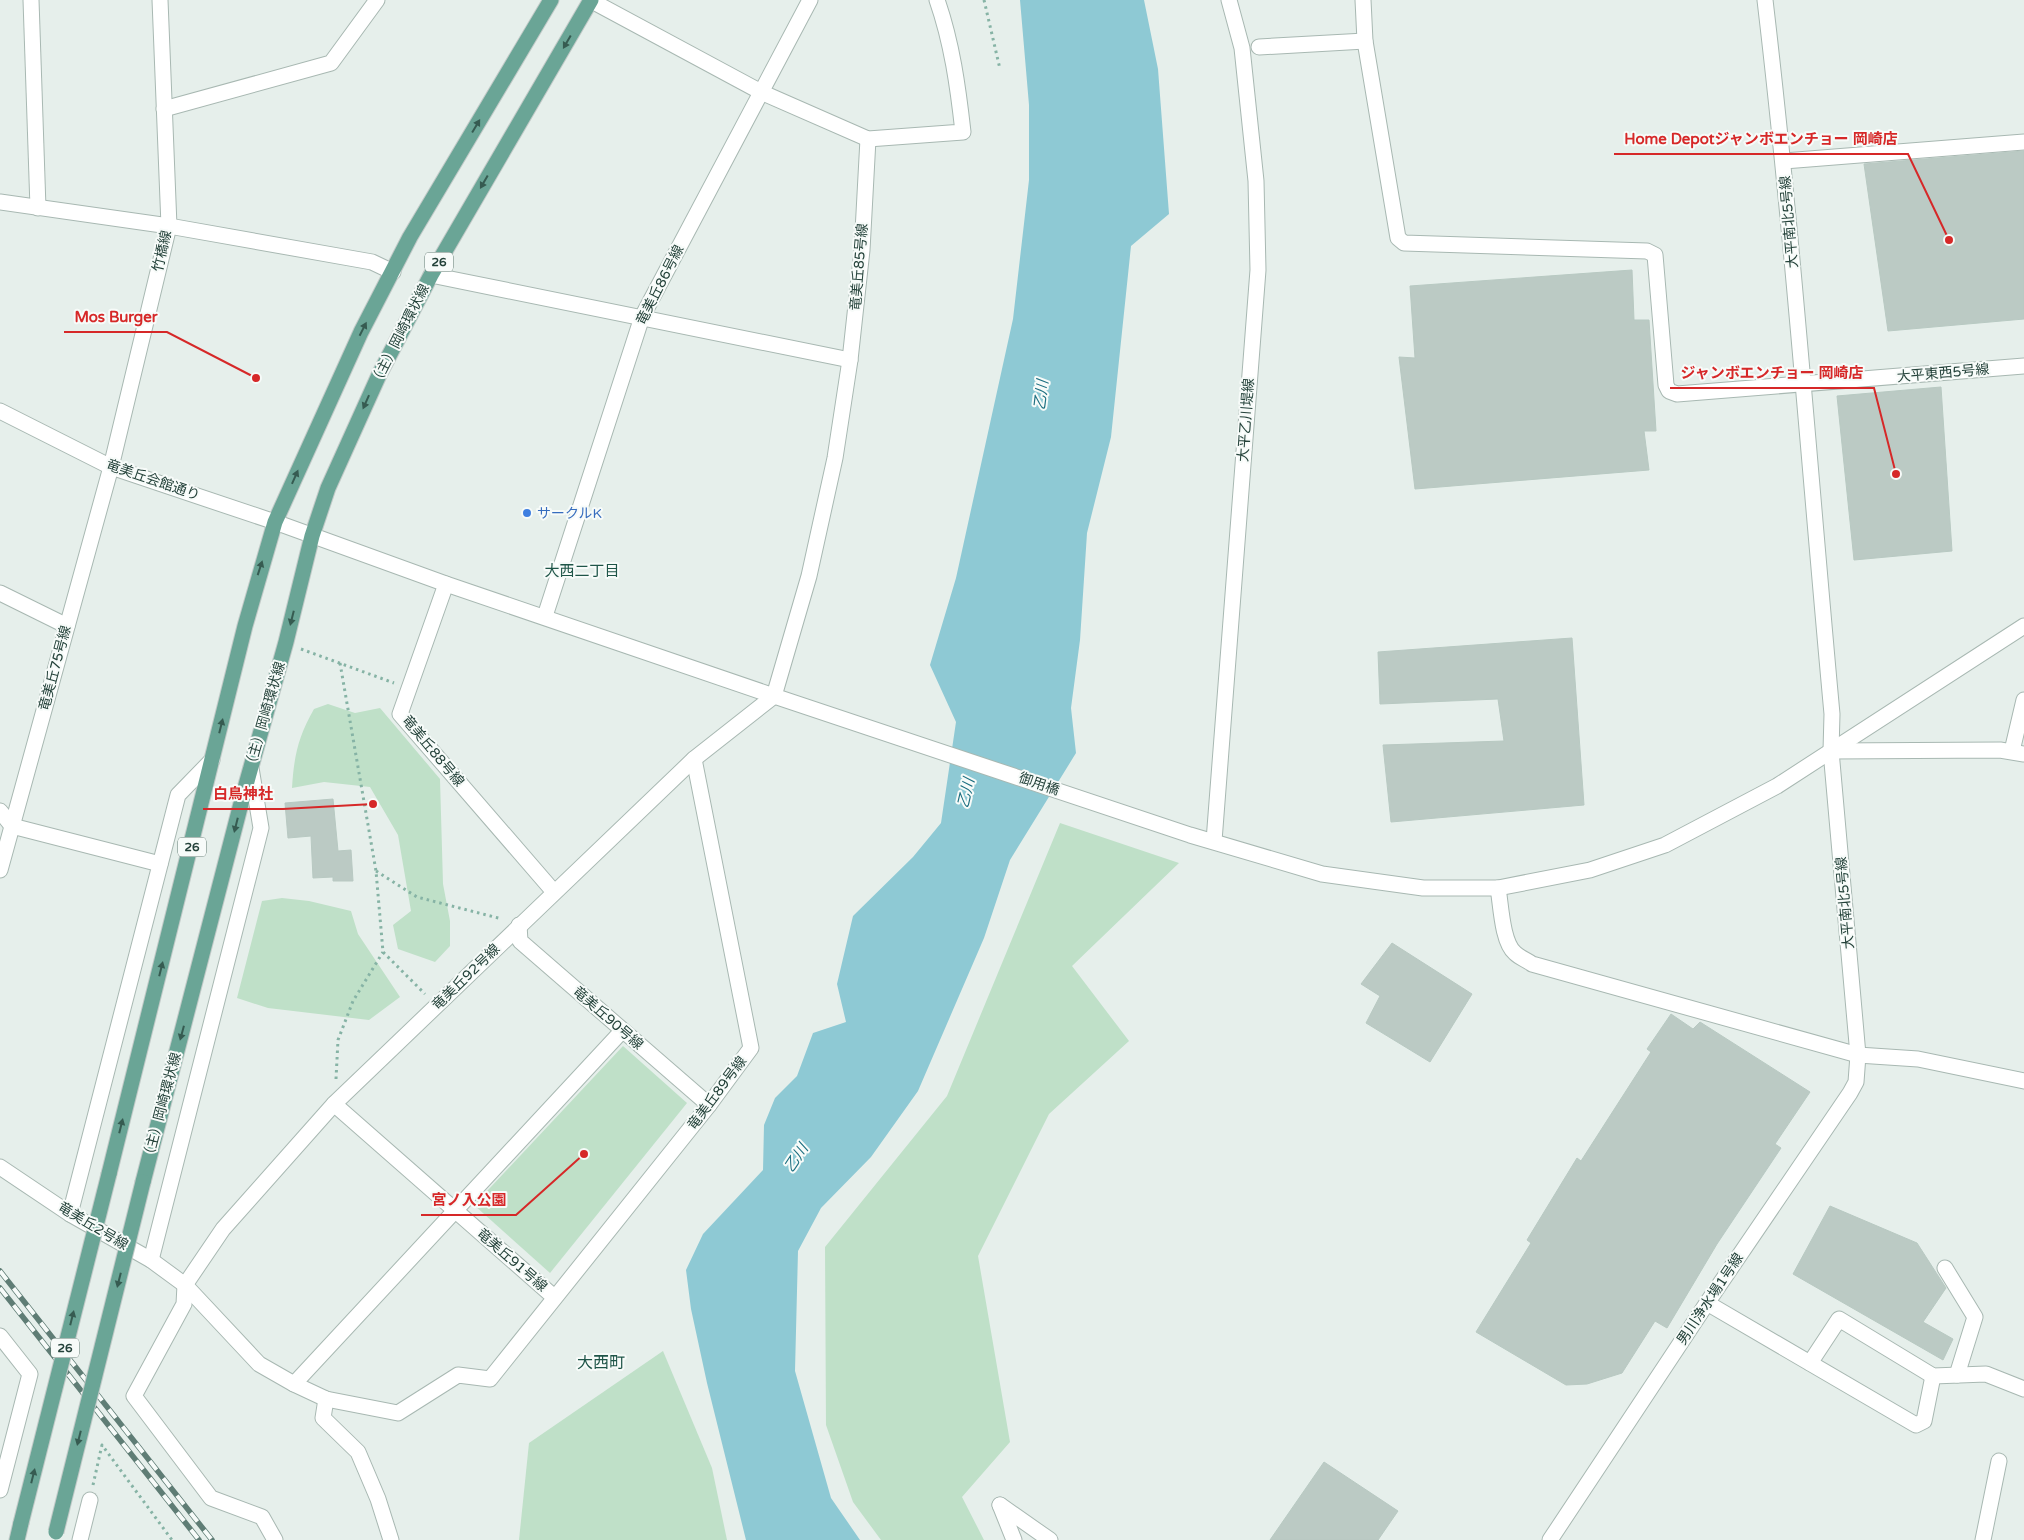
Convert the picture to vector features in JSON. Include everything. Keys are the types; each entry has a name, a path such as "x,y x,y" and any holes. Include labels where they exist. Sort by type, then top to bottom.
{"main road":[{"name":"26","path":"17,1540 258,577 275,522 361,332 410,237 551,0"},
{"name":"（主）岡崎環状線","path":"55,1536 143,1182 251,768 286,642 312,536 328,488 379,375 431,275 591,0"}],"street":[{"path":"31,0 38,208"},
{"name":"竹橋線","path":"110,467 169,226 160,0"},
{"path":"164,108 331,64 377,0"},
{"path":"591,0 761,92 868,139 963,132 957,80 947,29 937,0"},
{"name":"竜美丘86号線","path":"545,616 642,317 810,0"},
{"name":"大平乙川堤線","path":"1214,842 1258,270 1256,181 1242,48 1229,0"},
{"path":"1259,48 1365,41 1363,0"},
{"name":"大平南北5号線","path":"1765,0 1784,161 1832,714 1831,751 1858,1055"},
{"name":"大平東西5号線","path":"1365,41 1398,238 1404,243 1647,251 1655,255 1666,385 1669,391 1677,394 2024,366"},
{"name":"竜美丘85号線","path":"774,696 813,558 835,458 850,360 862,250 868,139"},
{"path":"1784,161 2024,142"},
{"path":"0,202 169,226 372,262 393,272"},
{"path":"431,275 850,360"},
{"name":"竜美丘会館通り","path":"0,411 110,467 275,522 446,584 545,616"},
{"name":"竜美丘75号線","path":"0,870 110,467"},
{"name":"竜美丘88号線","path":"446,584 400,714 554,892"},
{"path":"0,593 66,626"},
{"name":"御用橋","path":"545,616 774,696 1214,842 1322,874 1423,888 1498,888 1590,870 1665,845 1752,800 2023,630"},
{"name":"竜美丘92号線","path":"185,1285 222,1229 334,1104 694,759 774,696"},
{"path":"1831,751 2018,752 2024,700"},
{"name":"竜美丘89号線","path":"326,1399 398,1414 458,1375 490,1379 709,1105 751,1048 694,759"},
{"path":"70,1214 178,795 212,760"},
{"path":"151,1260 262,828 251,768"},
{"path":"0,810 12,826 160,864"},
{"path":"1498,888 1509,946 1514,953 1532,964 1858,1055 1918,1059 2024,1081"},
{"name":"竜美丘90号線","path":"519,925 520,941 709,1105"},
{"path":"294,1384 622,1031"},
{"name":"男川浄水場1号線","path":"1550,1540 1707,1303 1850,1093 1856,1082 1858,1055"},
{"name":"竜美丘91号線","path":"334,1104 554,1297"},
{"name":"竜美丘2号線","path":"0,1167 70,1214 151,1260 185,1285 259,1364 294,1384 326,1399"},
{"path":"1945,1268 1975,1318 1958,1375"},
{"path":"185,1285 184,1304 134,1396 211,1498 262,1517 275,1540"},
{"path":"1707,1303 1916,1425 1924,1422 1933,1376"},
{"path":"1810,1363 1839,1319 1933,1376 1986,1374 2024,1389"},
{"path":"0,1336 30,1374 6,1443 0,1490"},
{"path":"326,1399 323,1418 358,1452 378,1499 391,1540"},
{"path":"1983,1540 1999,1461"},
{"path":"80,1540 90,1500"},
{"path":"1014,1540 1000,1505 1050,1540"}],"path":[{"path":"984,0 1000,69"},
{"path":"286,642 409,688"},
{"path":"334,1104 338,1040 353,1001 383,952 376,871 340,663"},
{"path":"376,871 417,897 519,925"},
{"path":"383,952 436,1006"},
{"path":"90,1500 102,1445 172,1540"}],"green space":[{"path":"328,704 355,713 380,708 440,779 443,884 450,921 450,946 435,962 398,949 393,925 411,911 398,835 370,787 324,782 292,788 296,756 304,729 314,709"},
{"path":"1060,823 1179,863 1072,966 1129,1041 1049,1114 978,1256 1010,1442 962,1497 984,1540 881,1540 853,1502 826,1425 825,1247 947,1096"},
{"path":"282,898 309,901 351,911 358,934 400,997 369,1020 268,1008 237,998 262,901"},
{"path":"623,1046 687,1103 550,1273 474,1205"},
{"path":"663,1351 712,1468 727,1540 519,1540 529,1443"}],"water":[{"name":"乙川","path":"1020,0 1144,0 1158,69 1169,214 1131,246 1111,437 1087,533 1080,640 1071,708 1076,753 1010,860 984,938 918,1091 871,1157 821,1208 798,1251 795,1371 831,1498 860,1540 746,1540 707,1383 691,1309 686,1270 703,1234 763,1170 764,1125 775,1098 797,1076 813,1033 846,1022 837,984 853,916 913,857 941,823 956,722 930,665 956,578 1013,319 1029,180 1029,105"}],"building":[{"path":"2024,151 2024,319 1888,331 1864,164"},
{"path":"1632,270 1634,320 1649,320 1656,431 1644,431 1649,470 1415,489 1399,357 1415,358 1410,286"},
{"path":"1941,387 1952,551 1854,560 1837,396"},
{"path":"1572,638 1584,805 1391,822 1383,745 1504,741 1498,699 1380,704 1378,652"},
{"path":"333,799 338,851 351,850 353,881 333,881 333,877 313,878 311,836 288,838 285,803"},
{"path":"1392,943 1472,994 1430,1062 1366,1023 1380,996 1361,984"},
{"path":"1671,1014 1693,1029 1700,1022 1810,1092 1775,1144 1781,1148 1717,1244 1667,1328 1655,1321 1622,1373 1587,1384 1566,1385 1476,1332 1531,1243 1527,1240 1577,1158 1581,1161 1651,1052 1647,1049"},
{"path":"1830,1206 1917,1243 1946,1288 1923,1322 1953,1339 1943,1360 1793,1274"},
{"path":"1324,1462 1398,1511 1378,1540 1270,1540"}],"railway":[{"path":"0,1271 212,1540"},
{"path":"0,1288 199,1540"}],"place":[{"name":"Home Depotジャンボエンチョー 岡崎店","path":"1949,240"},
{"name":"Mos Burger","path":"256,378"},
{"name":"ジャンボエンチョー 岡崎店","path":"1896,474"},
{"name":"サークルK","path":"527,513"},
{"name":"白鳥神社","path":"373,804"},
{"name":"宮ノ入公園","path":"584,1154"}],"district":[{"name":"大西二丁目","path":"582,571"},
{"name":"大西町","path":"601,1363"}]}
